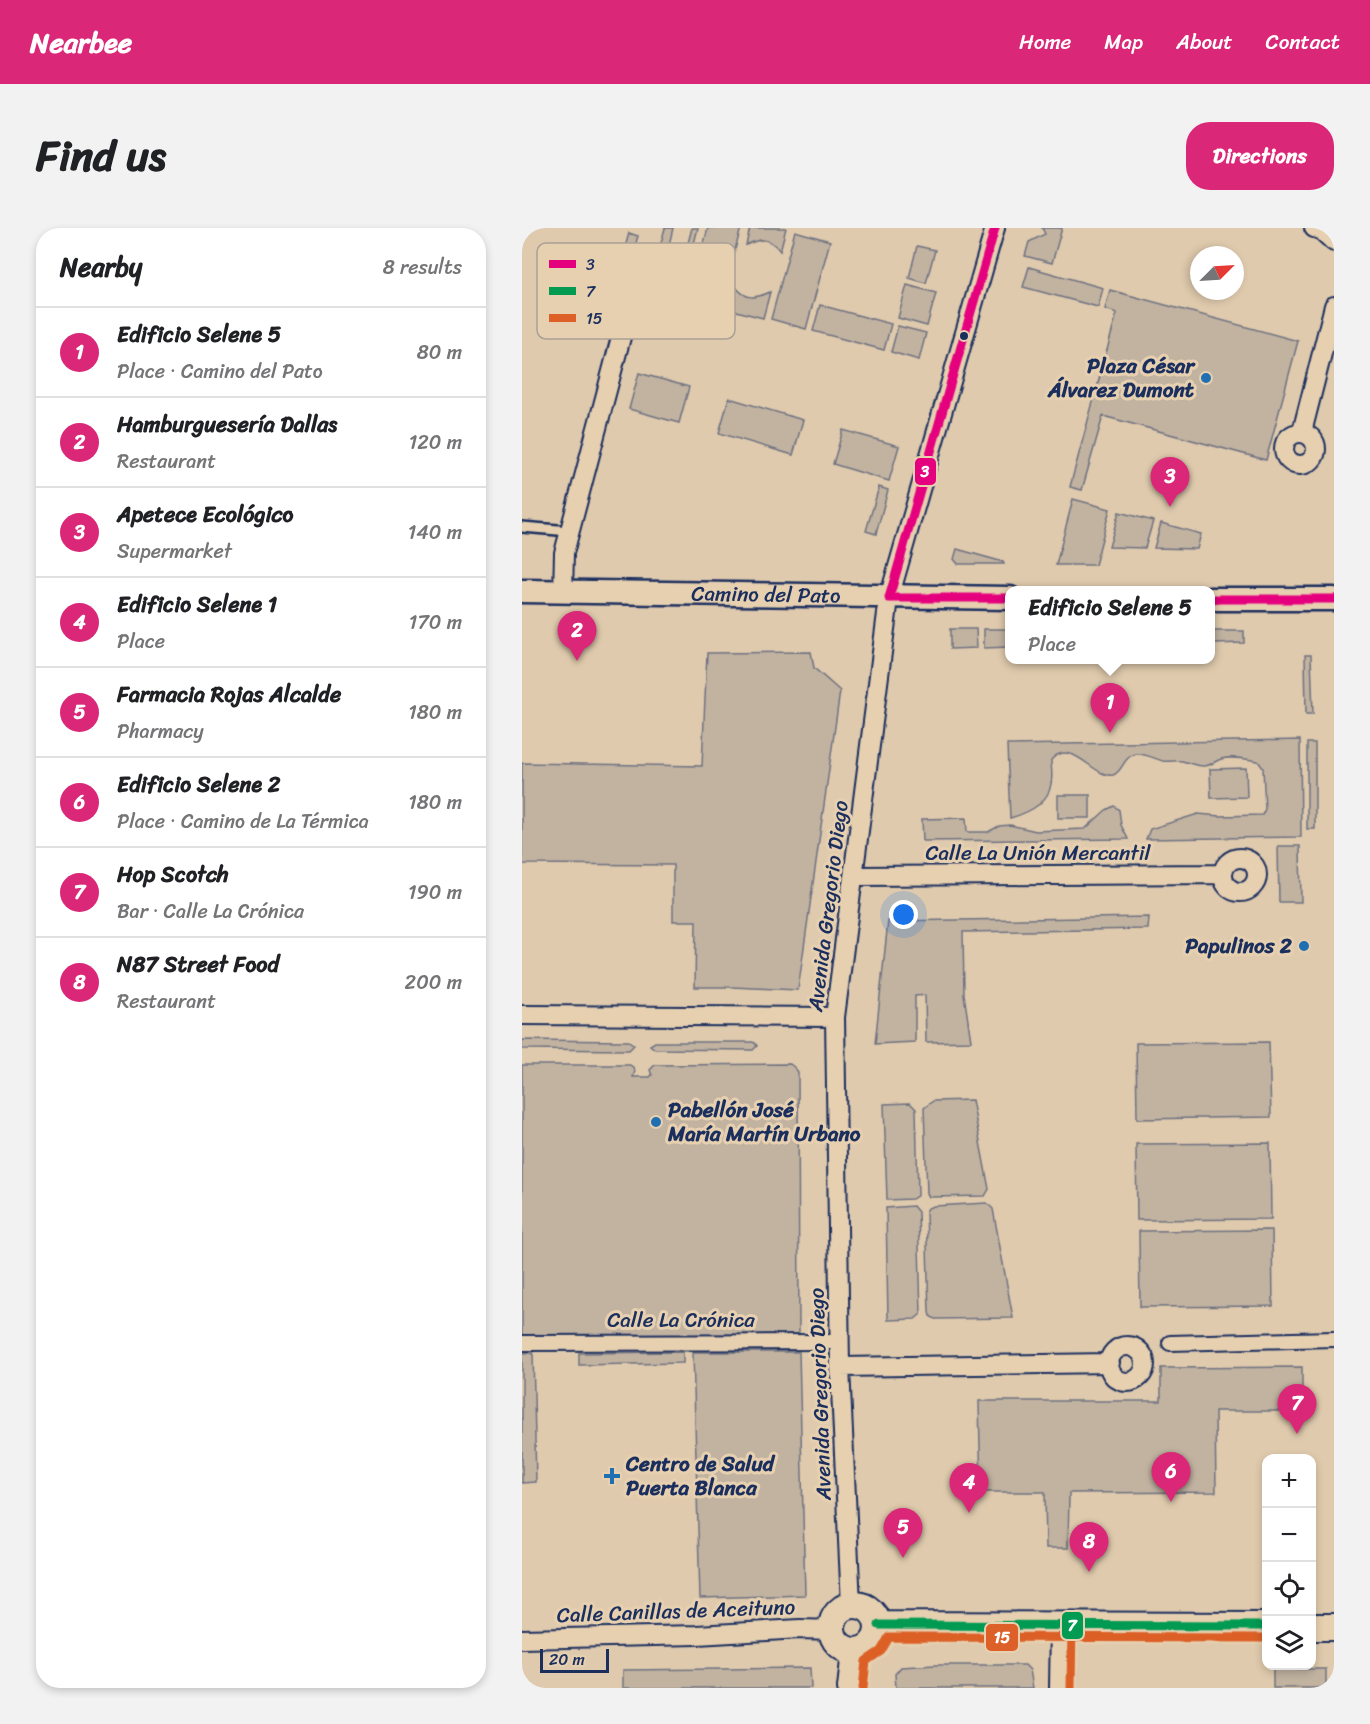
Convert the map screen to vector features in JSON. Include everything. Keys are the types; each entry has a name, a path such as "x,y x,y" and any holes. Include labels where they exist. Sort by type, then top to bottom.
{"main road":[{"path":"851,1605 867,1607 876,1617 879,1625 878,1636 874,1643 865,1650 855,1652 841,1647 834,1638 832,1630 835,1616 843,1607 851,1605"},
{"path":"879,1625 1262,1626"},
{"path":"1316,1627 1334,1627"},
{"path":"851,1688 850,1678 855,1652"}],"street":[{"name":"Avenida Gregorio Diego","path":"851,1605 840,1367 836,1017 889,598 995,228"},
{"path":"1314,228 1321,230 1334,242"},
{"path":"1302,432 1334,306"},
{"path":"563,592 564,554 621,339"},
{"name":"Camino del Pato","path":"522,591 1005,598"},
{"path":"1215,599 1334,600"},
{"name":"Calle La Unión Mercantil","path":"855,876 1222,874"},
{"path":"522,1015 836,1017"},
{"path":"1170,1343 1334,1339"},
{"name":"Calle La Crónica","path":"522,1343 840,1342"},
{"path":"840,1367 1110,1363"},
{"path":"1059,1688 1060,1625"},
{"name":"Calle Canillas de Aceituno","path":"522,1639 697,1635 800,1629 832,1630"}],"lane":[{"path":"522,527 570,531"}],"shaded area":[{"path":"665,228 673,228 670,243 661,243"},
{"path":"692,228 698,228 694,243 688,243"},
{"path":"708,228 741,228 735,250 735,243 704,243"},
{"path":"750,228 786,228 780,251 772,243 764,240 746,245"},
{"path":"1042,228 1062,228 1052,263 1025,256 1029,242 1045,234"},
{"path":"795,231 830,241 806,329 771,319"},
{"path":"629,233 638,236 636,243 626,243"},
{"path":"917,246 935,250 926,283 909,278"},
{"path":"1029,267 1103,288 1098,307 1023,287"},
{"path":"907,285 936,293 927,326 898,318"},
{"path":"735,286 743,294 751,297 770,292 763,318 735,311"},
{"path":"1110,290 1298,341 1266,460 1103,416 1082,490 1070,487 1117,313 1105,309"},
{"path":"820,305 891,324 884,350 813,331"},
{"path":"898,326 926,333 919,360 891,352"},
{"path":"639,373 689,387 679,423 629,409"},
{"path":"729,398 803,420 793,455 719,433"},
{"path":"843,430 899,446 889,481 833,464"},
{"path":"879,487 888,490 876,534 866,531"},
{"path":"1073,499 1110,509 1095,565 1056,565"},
{"path":"1119,512 1153,521 1145,548 1109,547"},
{"path":"1161,523 1201,534 1197,549 1154,548"},
{"path":"957,549 1004,564 958,564 954,559"},
{"path":"950,629 976,629 977,648 950,649"},
{"path":"984,629 1005,629 1005,647 984,648"},
{"path":"1215,631 1244,631 1244,643 1215,644"},
{"path":"811,652 814,668 840,691 798,990 695,987 696,921 673,921 673,865 522,864 522,763 702,766 707,653"},
{"path":"1305,655 1311,655 1313,714 1306,714"},
{"path":"1300,740 1301,837 1146,839 1150,829 1198,814 1262,815 1265,809 1263,768 1258,761 1234,758 1221,759 1204,766 1182,761 1163,761 1136,754 1128,758 1119,771 1113,775 1106,775 1075,756 1067,753 1059,754 1051,760 1052,781 1046,797 1036,807 1010,818 1007,745"},
{"path":"1307,743 1315,743 1315,829 1307,829"},
{"path":"1246,768 1247,797 1211,798 1210,769"},
{"path":"1058,795 1090,795 1090,818 1058,818"},
{"path":"1114,806 1119,810 1121,825 1128,839 923,841 922,819 966,818 967,832 988,832 999,826 1010,825 1036,831 1085,829 1106,810"},
{"path":"1278,846 1300,846 1301,902 1279,902"},
{"path":"1149,917 1148,929 963,932 964,994 971,1041 926,1042 925,995 915,996 915,1042 875,1044 888,921"},
{"path":"522,1040 629,1041 634,1045 629,1050 522,1049"},
{"path":"655,1042 752,1042 757,1046 753,1050 655,1049 650,1045"},
{"path":"1269,1042 1271,1117 1137,1119 1136,1043"},
{"path":"790,1064 798,1072 799,1336 522,1337 522,1065 630,1065 635,1071 633,1077 650,1077 652,1075 650,1070 655,1065"},
{"path":"972,1100 989,1189 985,1196 929,1197 924,1108 933,1101"},
{"path":"910,1103 916,1109 918,1195 912,1199 887,1200 884,1104"},
{"path":"1270,1143 1271,1219 1137,1220 1136,1144"},
{"path":"987,1203 993,1209 1013,1318 935,1319 930,1316 929,1312 926,1212 928,1208 934,1206"},
{"path":"913,1206 918,1212 921,1314 915,1319 888,1320 886,1208"},
{"path":"1272,1230 1273,1306 1140,1307 1139,1231"},
{"path":"683,1352 683,1363 579,1365 579,1353"},
{"path":"693,1352 799,1352 805,1595 700,1598"},
{"path":"522,1353 533,1353 536,1482 522,1483"},
{"path":"1302,1367 1302,1411 1215,1411 1216,1492 1069,1493 1068,1548 1046,1548 1045,1492 981,1492 979,1401 1161,1401 1161,1368"},
{"path":"1025,1665 1030,1670 1033,1688 896,1688 895,1674 901,1667"},
{"path":"810,1668 811,1688 623,1688 623,1670"},
{"path":"1326,1669 1326,1688 1273,1688 1273,1670"}],"transit line":[{"name":"3","path":"995,228 889,598 1005,598"},
{"name":"3","path":"1215,599 1334,599"},
{"name":"7","path":"879,1625 1262,1626"},
{"name":"15","path":"1071,1688 1072,1625"},
{"name":"15","path":"863,1688 866,1661 881,1651 889,1637 1262,1638"}],"place":[{"name":"Plaza César Álvarez Dumont","path":"1206,378"},
{"name":"Apetece Ecológico","path":"1170,507"},
{"name":"Hamburguesería Dallas","path":"577,661"},
{"name":"Edificio Selene 5","path":"1110,733"},
{"name":"Papulinos 2","path":"1304,946"},
{"name":"Pabellón José María Martín Urbano","path":"656,1122"},
{"name":"Hop Scotch","path":"1297,1434"},
{"name":"Centro de Salud Puerta Blanca","path":"612,1476"},
{"name":"Edificio Selene 2","path":"1171,1502"},
{"name":"Edificio Selene 1","path":"969,1513"},
{"name":"Farmacia Rojas Alcalde","path":"903,1558"},
{"name":"N87 Street Food","path":"1089,1572"}]}
